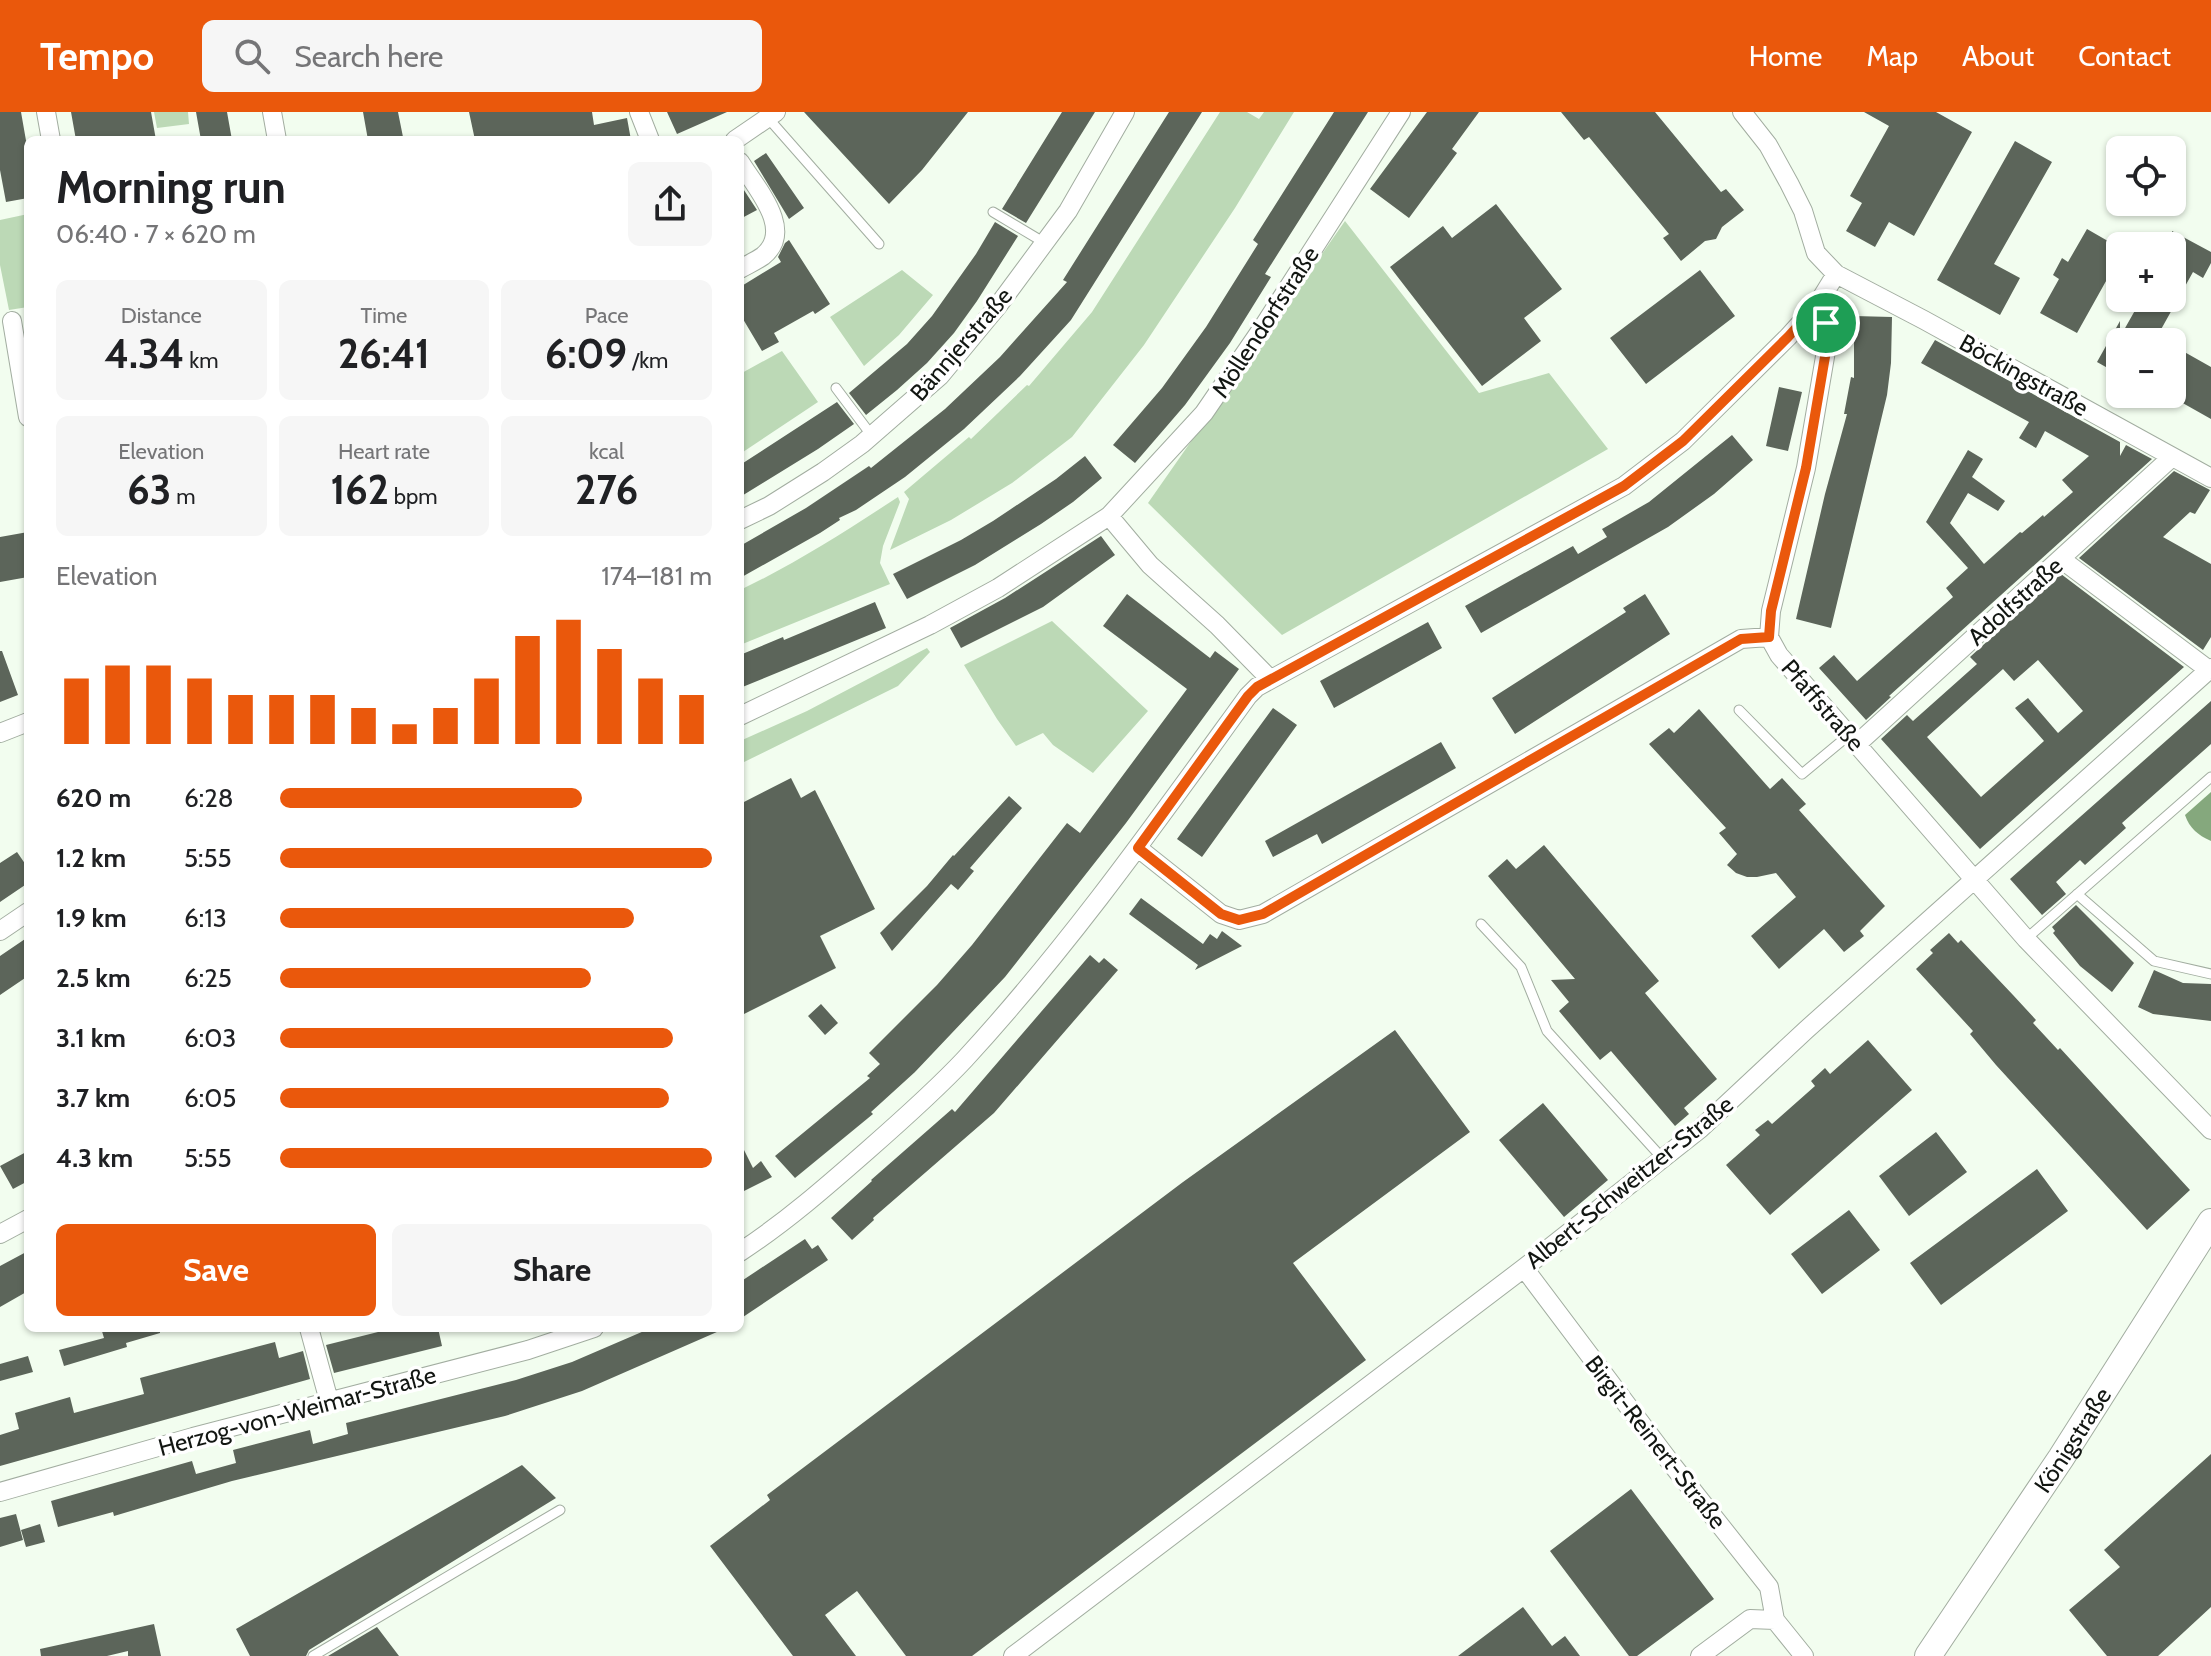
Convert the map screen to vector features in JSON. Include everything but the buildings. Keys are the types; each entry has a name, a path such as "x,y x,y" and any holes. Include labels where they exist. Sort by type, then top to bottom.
{"main road":[{"name":"Königstraße","path":"1928,1656 2053,1470 2211,1222"}],"street":[{"path":"46,112 50,136"},
{"path":"272,112 276,136"},
{"path":"639,112 648,136"},
{"name":"Bännjerstraße","path":"744,518 809,481 872,436 940,376 997,307 1068,211 1125,112"},
{"name":"Möllendorfstraße","path":"744,714 930,625 998,588 1109,516 1204,413 1401,112"},
{"path":"744,1249 830,1184 963,1061 1036,977 1138,848 1248,696 1270,679 1624,486 1683,441 1817,305 1836,274 1816,253 1803,211 1789,183 1768,145 1742,112"},
{"path":"741,136 772,115"},
{"path":"744,169 774,219 777,233 773,245 763,256 744,267"},
{"name":"Böckingstraße","path":"1836,274 2211,478"},
{"path":"1769,637 1771,611 1806,468 1827,345 1826,323 1817,305"},
{"path":"13,320 24,391"},
{"name":"Adolfstraße","path":"1853,740 2061,559 2172,457"},
{"path":"1109,516 1150,565 1217,625 1270,679"},
{"path":"2061,559 2210,669"},
{"name":"Pfaffstraße","path":"1138,848 1221,914 1239,920 1263,914 1741,639 1769,637 1779,655 2026,939 2211,1130"},
{"name":"Albert-Schweitzer-Straße","path":"1013,1656 1524,1268 1700,1129 2210,669"},
{"path":"0,733 24,724"},
{"path":"0,931 24,915"},
{"path":"0,1234 24,1221"},
{"name":"Birgit-Reinert-Straße","path":"1524,1268 1769,1587 1775,1620 1804,1656"},
{"path":"310,1332 329,1401"},
{"name":"Herzog-von-Weimar-Straße","path":"0,1492 193,1437 528,1350 582,1332"},
{"path":"1700,1656 1750,1619 1775,1620"}],"lane":[{"path":"772,115 879,244"},
{"path":"993,212 1045,243"},
{"path":"836,388 872,436"},
{"path":"1739,710 1802,774 1853,740"},
{"path":"2026,939 2211,777"},
{"path":"2077,894 2154,961 2211,974"},
{"path":"1481,924 1521,967 1547,1031 1663,1159"},
{"path":"313,1656 560,1510"}],"shaded area":[{"path":"154,112 188,112 189,124 157,128"},
{"path":"1220,112 1247,112 1259,119 1264,112 1294,112 1144,345 1072,437 1012,483 951,520 890,550 909,499 904,492 969,437 971,439 1029,386 1092,312"},
{"path":"24,215 24,308 9,310 0,265 0,220"},
{"path":"1345,221 1479,393 1549,373 1608,449 1282,635 1148,503"},
{"path":"902,270 933,295 899,335 864,366 830,317"},
{"path":"782,351 818,402 744,451 744,372"},
{"path":"898,497 900,502 883,546 880,563 890,584 744,643 744,588 840,535"},
{"path":"1052,621 1148,711 1093,773 1053,745 1043,733 1016,746 964,665"},
{"path":"927,648 930,652 898,686 744,762 744,739 807,711"},
{"path":"2211,792 2211,841 2195,831 2185,815"}],"route":[{"path":"1817,305 1826,323 1827,345 1806,468 1771,611 1769,637 1741,639 1263,914 1239,920 1221,914 1138,848 1257,687 1624,486 1683,441 1817,305"}]}
